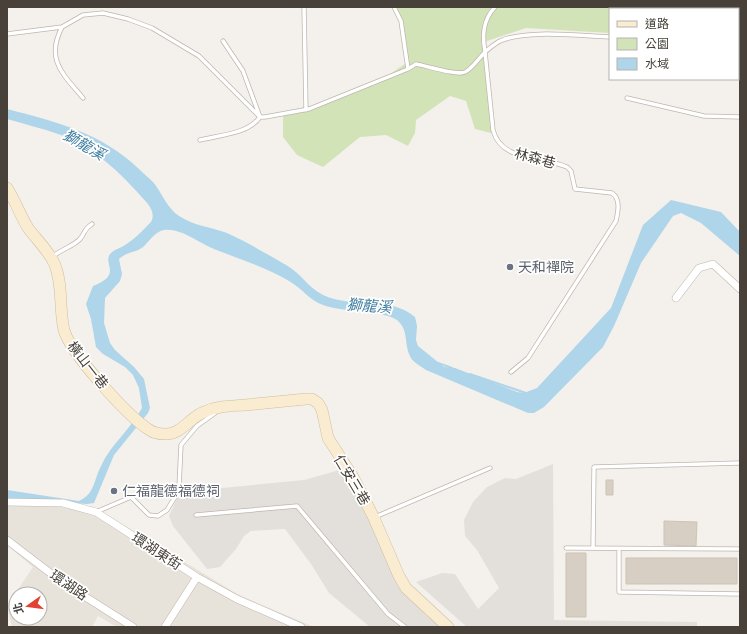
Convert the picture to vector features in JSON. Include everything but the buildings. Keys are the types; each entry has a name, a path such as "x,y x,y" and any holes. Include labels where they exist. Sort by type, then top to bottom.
{"street":[{"name":"橫山一巷","path":"7,188 28,227 52,258 59,281 60,309 64,331 69,342 76,353 112,394 147,429 154,433 174,433 202,412 227,407"},
{"path":"676,298 699,268 713,264 740,289"},
{"name":"仁安三巷","path":"227,407 306,399 312,399 318,403 322,410 328,438 353,477 374,518 399,576 406,588 448,627"},
{"name":"環湖東街","path":"7,502 63,504 96,512 197,577 237,599 301,627"},
{"name":"環湖路","path":"7,540 62,582 133,627"},
{"path":"165,627 197,577"}],"lane":[{"path":"304,7 306,110"},
{"path":"394,7 401,21 408,69"},
{"path":"485,52 482,35 490,13 495,7"},
{"path":"7,34 62,27 83,15 99,13 128,19 152,28 199,56 260,117"},
{"path":"62,27 55,58 60,71 83,98"},
{"path":"200,140 245,129 252,126 260,117 306,110 408,69 416,64 436,67 456,74 466,72 485,52 499,42 526,35 609,37"},
{"path":"223,41 243,71 260,117"},
{"name":"林森巷","path":"485,52 493,130 498,142 516,155 567,167 572,171 575,189 612,193 615,195 617,201 616,221 528,358 511,372"},
{"path":"627,98 704,116 740,117"},
{"path":"52,258 58,251 81,238 85,229 92,224"},
{"path":"96,512 131,497 149,515 154,516 163,514 175,497 179,487 182,442 201,422 227,407"},
{"path":"592,548 594,467 740,463"},
{"path":"374,518 490,468"},
{"path":"196,515 297,506 388,614 405,627"},
{"path":"566,548 740,549"},
{"path":"619,549 620,592 740,594"}],"shaded area":[{"path":"553,464 554,620 697,622 697,627 467,627 416,582 442,573 455,574 478,609 499,588 477,550 465,536 464,520 473,502 487,487 505,478 516,479"},
{"path":"343,469 405,590 426,615 441,627 370,627 329,593 311,564 285,529 251,531 244,536 236,549 220,567 207,569 173,526 169,516 180,492 304,480"},
{"path":"7,497 63,500 94,507 239,595 314,627 117,627 98,616 92,627 12,627 48,626 48,586 20,586 33,567 7,545"}],"green space":[{"path":"397,7 740,7 740,50 739,8 609,8 609,33 526,28 481,43 488,73 495,134 475,129 466,101 450,96 416,120 415,133 408,146 386,135 360,137 323,167 297,155 283,137 283,116 331,102 376,84 409,61 401,33"}],"water":[{"name":"獅龍溪","path":"7,109 78,130 110,147 125,157 153,182 171,209 179,216 197,224 227,233 257,248 296,272 312,288 323,295 346,301 394,306 405,310 415,317 417,326 416,340 418,346 444,367 455,368 517,392 524,393 537,388 611,308 643,225 671,200 721,212 740,232 740,256 701,223 681,213 673,216 641,263 614,326 603,347 544,407 534,413 528,413 426,370 417,364 411,358 408,351 405,333 401,324 397,320 383,315 323,305 314,301 294,284 280,276 214,249 177,231 164,230 155,235 143,247 119,259 122,274 120,281 105,298 104,323 110,343 144,379 150,408 148,413 114,455 94,503 87,504 7,499 7,490 79,501 84,498 91,490 105,458 142,408 139,388 133,375 125,367 103,354 96,347 91,319 86,304 93,286 102,282 110,273 108,261 111,253 129,243 139,234 151,222 153,214 147,203 102,158 69,138 7,119"}],"waterway":[{"name":"獅龍溪","path":"438,363 452,368"},
{"name":"獅龍溪","path":"470,374 526,393"}],"place":[{"name":"天和禪院","path":"510,267"},
{"name":"仁福龍德福德祠","path":"114,491"}]}
